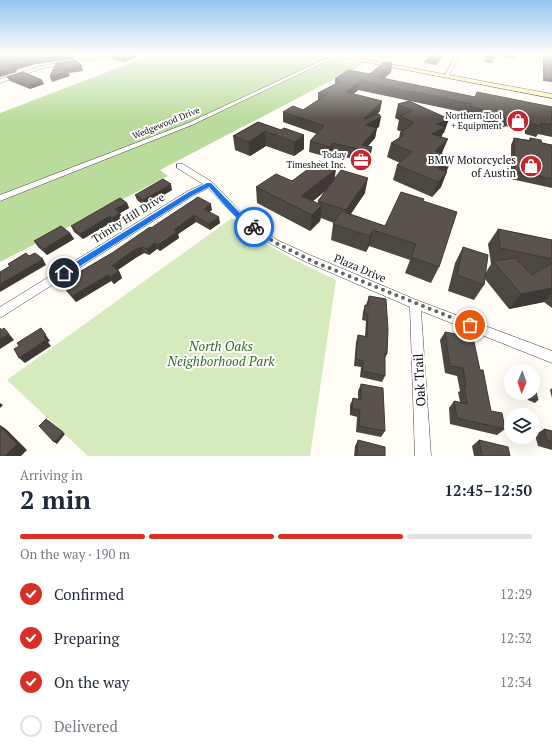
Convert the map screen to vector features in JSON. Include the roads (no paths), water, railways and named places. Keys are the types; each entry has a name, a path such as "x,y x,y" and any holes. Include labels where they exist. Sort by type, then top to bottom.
{"main road":[{"path":"447,76 552,96"}],"street":[{"path":"0,81 14,76"},
{"name":"Wedgewood Drive","path":"0,198 190,124 290,76"},
{"name":"Plaza Drive","path":"180,166 209,184 240,216 274,242 312,261 415,304 552,356"},
{"name":"Trinity Hill Drive","path":"0,313 209,184"},
{"name":"Oak Trail","path":"415,304 423,456"}],"place":[{"name":"Northern Tool + Equipment","path":"518,121"},
{"name":"Today Timesheet Inc.","path":"361,160"},
{"name":"BMW Motorcycles of Austin","path":"531,166"}],"park label":[{"name":"North Oaks Neighborhood Park","path":"221,354"}]}
